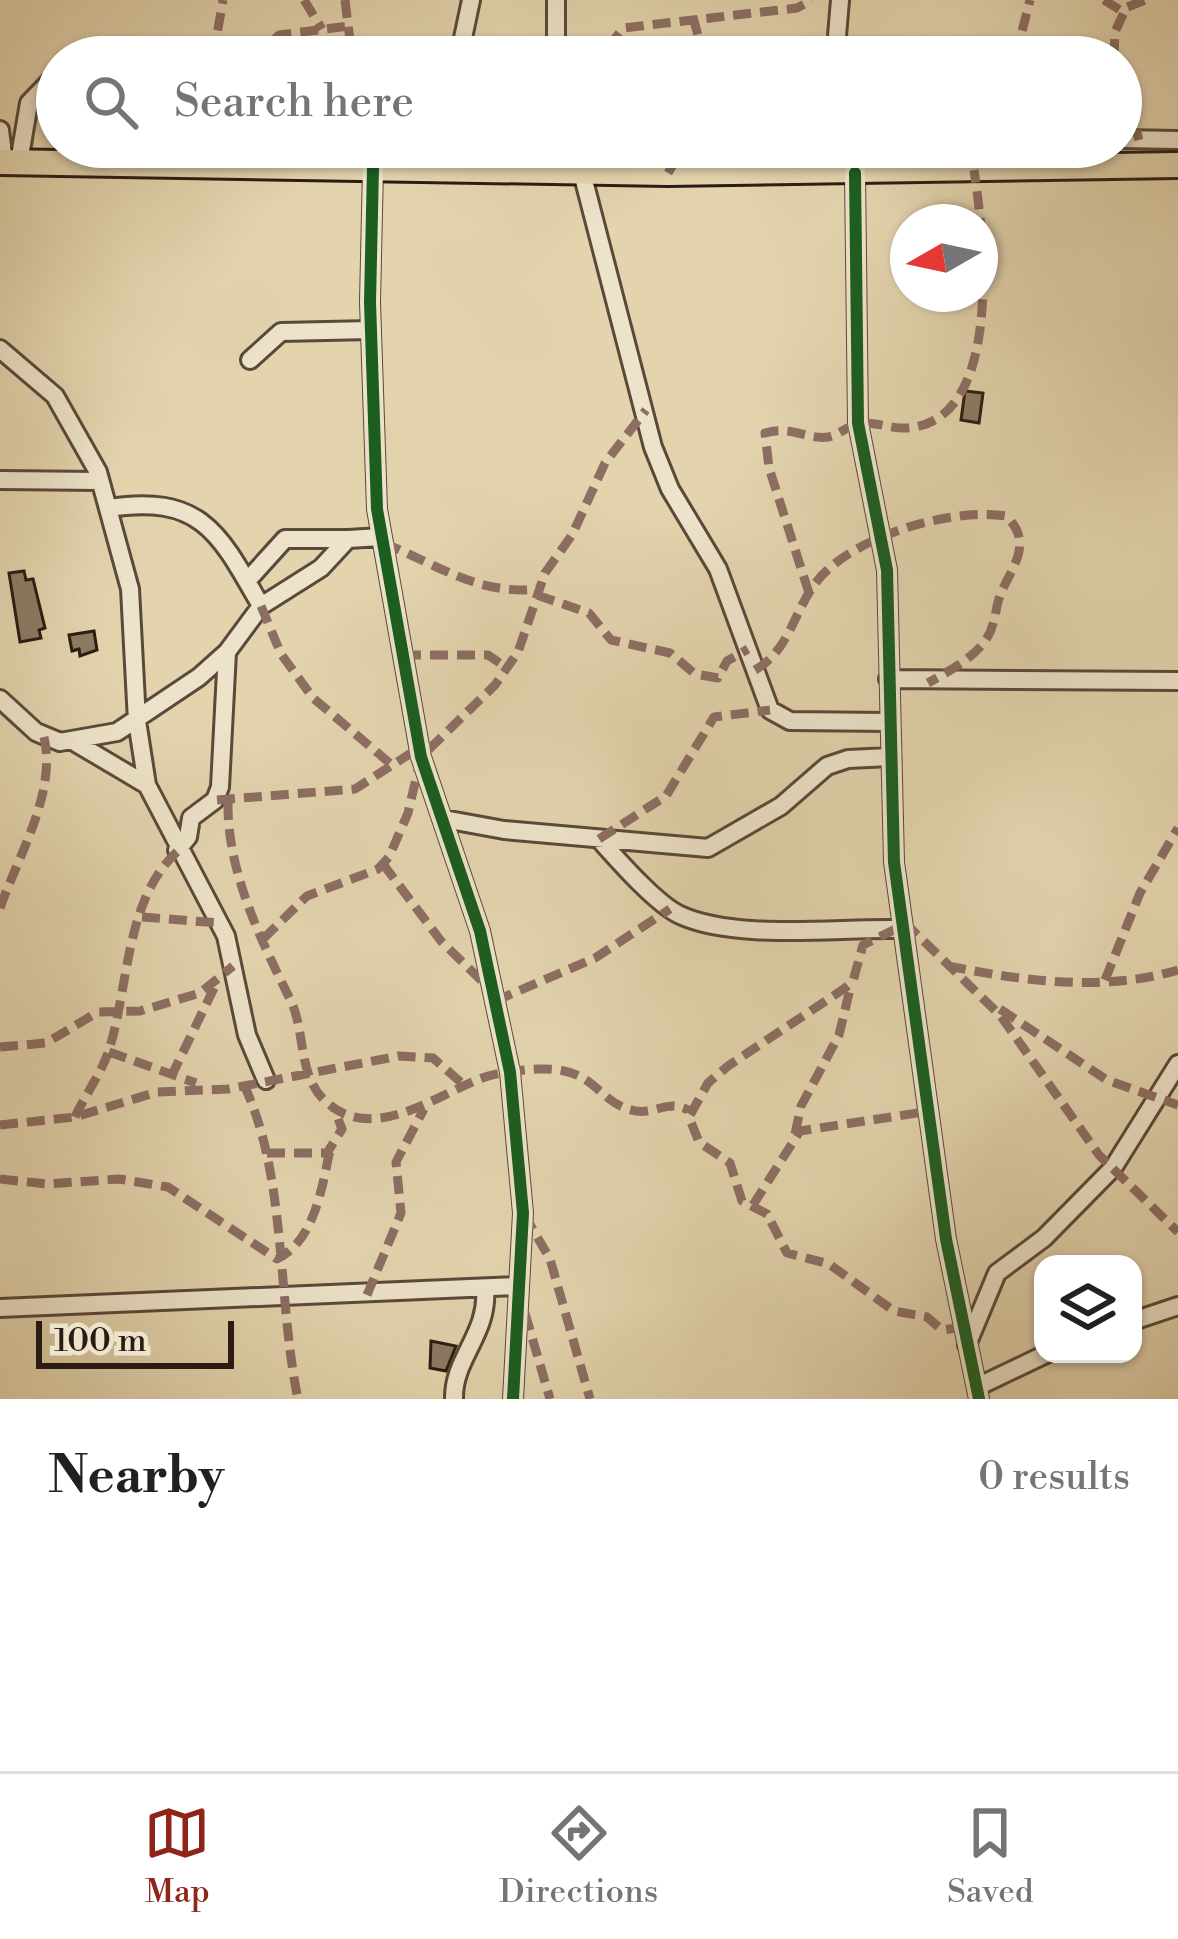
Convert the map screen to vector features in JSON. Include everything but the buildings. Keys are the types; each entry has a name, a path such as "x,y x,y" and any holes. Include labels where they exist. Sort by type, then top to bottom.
{"highway":[{"path":"1142,166 1178,165"},
{"path":"373,168 418,168"},
{"path":"581,169 852,173 1056,168"}],"street":[{"path":"463,36 471,0"},
{"path":"556,0 556,36"},
{"path":"837,36 840,0"},
{"path":"8,162 29,103 36,96"},
{"path":"0,130 8,162"},
{"path":"1142,139 1178,140"},
{"path":"373,168 371,330 381,537 421,757 480,931 510,1072 523,1213 513,1399"},
{"path":"852,168 858,422 887,570 894,862 946,1239 978,1393 1034,1361"},
{"path":"581,169 653,447 670,489 718,569 770,710 790,721 888,722"},
{"path":"250,360 280,332 371,330"},
{"path":"0,349 55,396 88,448 130,589 137,721 147,785 226,936 247,1035 266,1080"},
{"path":"0,480 100,481"},
{"path":"108,508 162,504 195,514 226,545 261,606"},
{"path":"247,581 285,539 381,537"},
{"path":"0,699 44,737 75,743 97,740 137,721 226,652 261,606 321,568 348,539"},
{"path":"177,850 188,838 194,815 214,800 220,787 226,652"},
{"path":"888,679 1178,681"},
{"path":"75,743 147,785"},
{"path":"444,818 598,839 715,847 781,806 827,766 842,760 890,757"},
{"path":"598,839 661,902 690,919 748,927 893,929"},
{"path":"967,1345 997,1273 1044,1238 1113,1168 1178,1064"},
{"path":"0,1308 516,1286"},
{"path":"454,1399 454,1384 484,1323 485,1288"},
{"path":"1142,1319 1178,1306"}],"marked path":[{"path":"217,36 223,0"},
{"path":"304,0 322,29"},
{"path":"345,0 349,36"},
{"path":"616,36 623,28 797,8 812,0"},
{"path":"1021,36 1030,0"},
{"path":"1104,0 1120,10 1145,0"},
{"path":"1115,36 1126,8"},
{"path":"693,17 698,36"},
{"path":"278,36 349,26"},
{"path":"668,173 671,168"},
{"path":"809,593 769,468 765,433 828,437 861,423 907,428 938,418 960,394 974,361 981,321 982,236 974,170"},
{"path":"263,939 307,896 378,869 389,857 408,813 421,757 495,685 518,652 545,573 572,535 605,463 646,410"},
{"path":"755,670 782,644 812,588 848,554 928,522 957,516 1006,516 1015,527 1019,549 989,635 970,657 928,683"},
{"path":"383,543 477,583 539,589"},
{"path":"537,595 589,613 611,640 670,653 695,674 718,678 727,661 748,649"},
{"path":"261,606 281,654 313,698 392,765"},
{"path":"403,655 488,655 507,668"},
{"path":"599,839 666,796 714,717 770,710"},
{"path":"0,908 41,802 47,758 44,737"},
{"path":"217,800 355,789 419,748"},
{"path":"228,802 239,879 295,1011 310,1078 325,1101 343,1113 382,1118 485,1077 540,1069 574,1074 612,1101 636,1111 674,1106 688,1110"},
{"path":"1105,980 1140,893 1178,828"},
{"path":"75,1117 109,1050 138,918 161,870 178,851"},
{"path":"383,864 441,941 491,990"},
{"path":"495,1001 595,958 670,909"},
{"path":"142,917 220,923"},
{"path":"964,1327 942,1330 927,1317 894,1311 829,1264 787,1253 767,1214 742,1201 730,1163 699,1142 689,1117 708,1083 728,1066 853,981 863,945 906,924 1000,1015 1099,1155 1178,1232"},
{"path":"0,1047 46,1043 98,1012 140,1011 200,993 233,966"},
{"path":"948,966 1063,982 1121,981 1178,970"},
{"path":"171,1077 216,984"},
{"path":"795,1134 801,1106 839,1035 851,985"},
{"path":"1000,1009 1107,1080 1178,1105"},
{"path":"109,1052 196,1083"},
{"path":"0,1125 75,1117 157,1092 228,1089 399,1056 433,1058 465,1086"},
{"path":"244,1085 268,1158 298,1399"},
{"path":"267,1153 327,1153 342,1129 334,1108"},
{"path":"367,1295 401,1213 396,1162 424,1109"},
{"path":"753,1205 800,1131 930,1111"},
{"path":"0,1179 47,1184 119,1179 168,1187 277,1259 290,1251 308,1226 330,1150"},
{"path":"524,1214 550,1259 590,1399"},
{"path":"525,1313 550,1399"}],"cycle path":[{"path":"373,168 370,302 377,509 421,757 480,931 510,1072 523,1213 513,1399"},
{"path":"855,173 858,423 887,570 894,862 946,1239 979,1399"}]}
